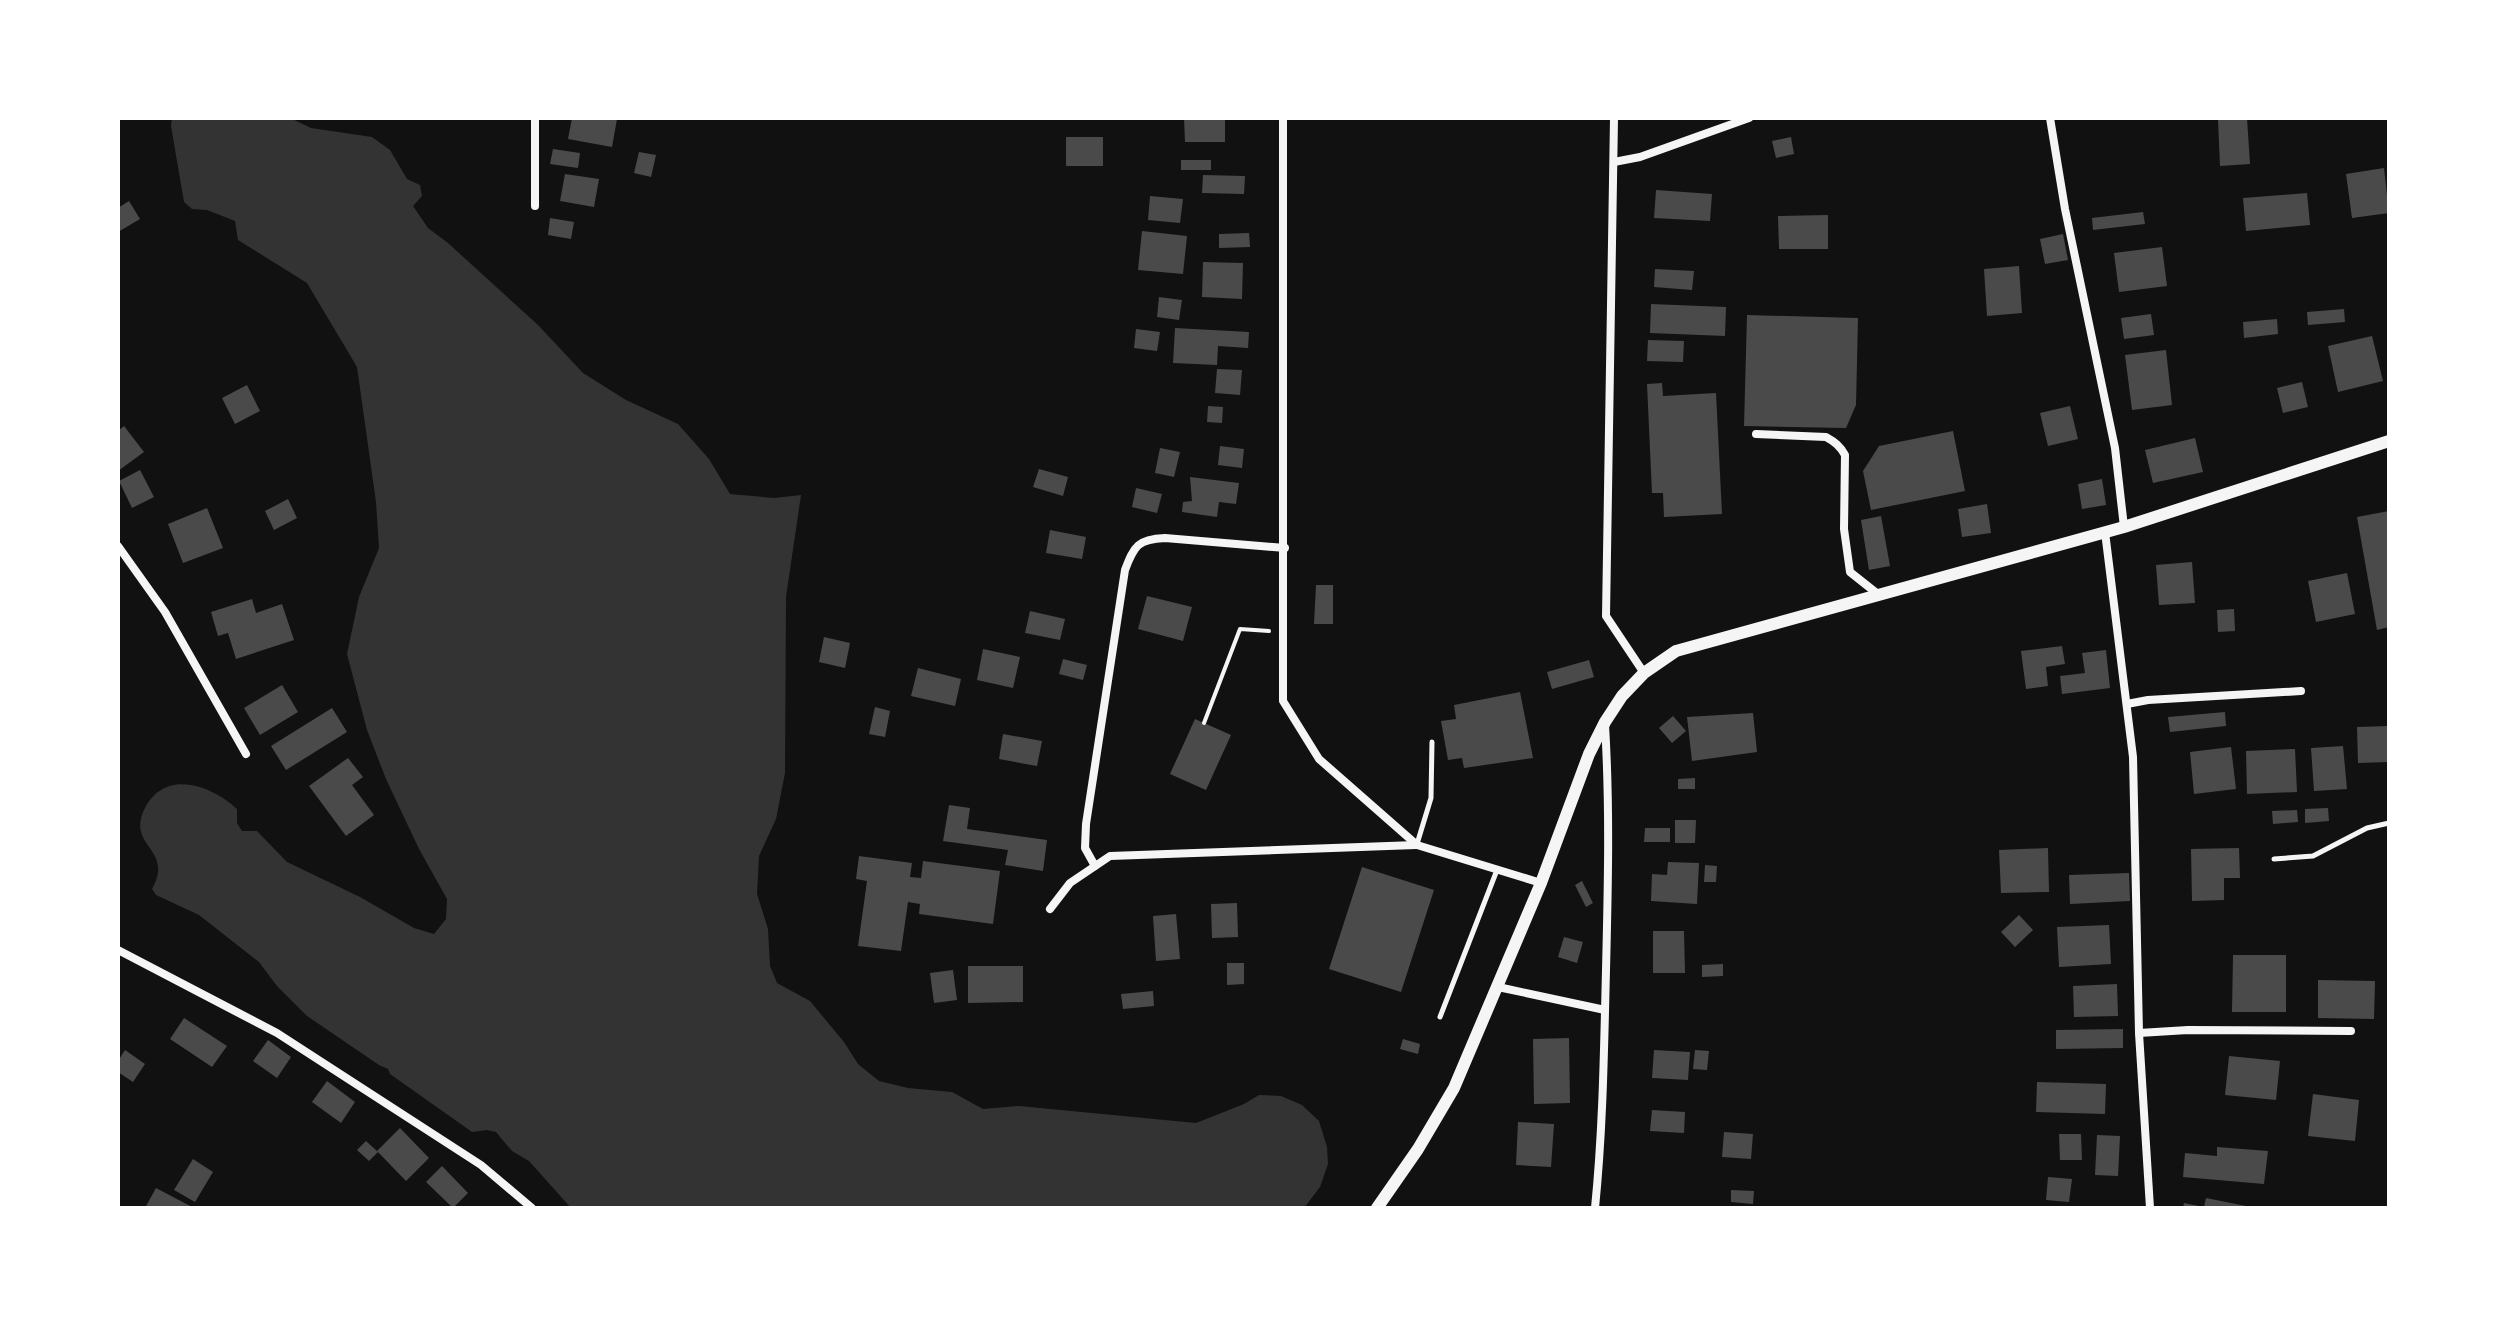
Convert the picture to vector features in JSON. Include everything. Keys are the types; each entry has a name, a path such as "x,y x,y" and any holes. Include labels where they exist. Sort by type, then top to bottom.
{"street":[{"path":"535,118 535,206"},
{"path":"1283,118 1283,701 1319,759 1417,845"},
{"path":"1614,118 1606,616 1644,673"},
{"path":"1614,162 1640,157 1749,118"},
{"path":"2050,118 2065,209 2115,448 2124,527"},
{"path":"1756,434 1826,437 1842,449 1845,455 1844,529 1850,572 1879,595"},
{"path":"1377,1208 1418,1149 1454,1088 1541,883 1589,754 1622,696 1644,673 1676,651 2124,527 2389,441"},
{"path":"2105,532 2133,757 2139,1033 2150,1208"},
{"path":"1095,866 1085,848 1086,824 1125,570 1133,548 1148,539 1165,538 1285,548"},
{"path":"118,546 165,612 246,754"},
{"path":"2127,704 2148,700 2301,691"},
{"path":"1595,1208 1602,1133 1605,1010 1609,785 1605,722"},
{"path":"1050,909 1070,883 1110,856 1417,845 1541,883"},
{"path":"118,950 277,1033 481,1165 532,1208"},
{"path":"1498,987 1605,1010"},
{"path":"2139,1033 2188,1030 2351,1031"}],"lane":[{"path":"1417,845 1431,798 1432,742"},
{"path":"2274,859 2313,856 2367,828 2389,823"},
{"path":"1440,1017 1497,870"}],"path":[{"path":"1204,723 1240,629 1284,631"}],"shaded area":[{"path":"172,118 290,118 311,128 372,137 390,150 407,179 420,185 422,196 413,206 428,228 538,325 583,373 626,400 678,424 709,459 730,494 774,498 801,495 786,597 785,773 776,819 759,856 757,894 768,929 770,966 777,983 810,1001 858,1064 879,1081 908,1088 952,1092 983,1109 1019,1106 1196,1123 1259,1095 1281,1096 1302,1105 1319,1121 1327,1147 1328,1164 1320,1187 1304,1208 571,1208 529,1161 512,1151 496,1132 472,1132 390,1074 388,1069 307,1016 277,986 259,962 199,915 156,895 152,889 158,865 141,831 145,808 165,788 190,785 227,801 237,809 237,823 242,831 257,831 287,862 360,897 414,928 434,934 446,919 447,899 386,779 367,730 347,654 359,597 379,548 376,502 357,367 307,283 238,240 235,221 207,210 192,209 184,202"}],"building":[{"path":"572,118 617,119 612,147 568,139"},
{"path":"1184,118 1225,118 1225,142 1185,142"},
{"path":"2247,118 2250,164 2220,166 2218,120"},
{"path":"1066,137 1103,137 1103,166 1066,166"},
{"path":"1791,137 1794,154 1776,158 1772,141"},
{"path":"553,149 580,153 578,168 550,164"},
{"path":"639,152 656,155 651,177 634,173"},
{"path":"1181,160 1211,160 1211,170 1181,170"},
{"path":"2384,168 2389,213 2352,218 2346,174"},
{"path":"565,174 599,179 594,207 560,201"},
{"path":"1203,175 1245,176 1244,194 1202,193"},
{"path":"1656,190 1712,194 1710,221 1654,218"},
{"path":"2307,193 2310,225 2246,231 2243,198"},
{"path":"1150,196 1183,199 1180,223 1148,220"},
{"path":"129,201 140,219 118,232 118,208"},
{"path":"2143,212 2145,224 2093,230 2092,218"},
{"path":"1828,215 1828,249 1779,249 1778,216"},
{"path":"550,218 574,222 571,239 548,235"},
{"path":"1142,231 1187,236 1183,274 1138,270"},
{"path":"1249,233 1250,247 1219,248 1219,234"},
{"path":"2063,234 2068,260 2045,264 2040,239"},
{"path":"2162,247 2167,286 2119,292 2114,253"},
{"path":"1203,262 1243,263 1242,299 1202,297"},
{"path":"2019,266 2022,313 1987,316 1984,269"},
{"path":"1655,269 1694,271 1692,290 1654,287"},
{"path":"1159,297 1182,300 1179,320 1157,317"},
{"path":"1651,304 1726,307 1725,336 1650,333"},
{"path":"2344,309 2345,322 2308,325 2307,312"},
{"path":"2151,314 2154,335 2124,339 2121,318"},
{"path":"1747,315 1858,318 1856,405 1846,428 1744,426"},
{"path":"2277,319 2278,334 2244,338 2243,322"},
{"path":"1175,328 1249,332 1248,348 1218,346 1217,365 1173,363"},
{"path":"1136,329 1160,332 1157,351 1134,348"},
{"path":"2372,336 2383,381 2338,392 2328,346"},
{"path":"1648,340 1684,341 1683,362 1647,361"},
{"path":"2166,350 2172,405 2132,410 2125,355"},
{"path":"1217,369 1242,370 1240,395 1215,393"},
{"path":"2302,382 2308,407 2283,413 2277,388"},
{"path":"1662,383 1663,396 1716,393 1722,514 1664,517 1663,493 1652,493 1647,384"},
{"path":"247,385 260,411 235,424 222,398"},
{"path":"1208,406 1223,407 1222,423 1207,422"},
{"path":"2070,406 2078,439 2048,446 2040,413"},
{"path":"124,426 144,452 118,471 118,431"},
{"path":"1953,431 1965,491 1871,510 1863,471 1879,446"},
{"path":"2195,438 2203,472 2153,483 2145,450"},
{"path":"1220,446 1244,449 1242,468 1218,465"},
{"path":"1160,448 1180,452 1174,477 1155,473"},
{"path":"1039,469 1068,477 1063,496 1033,487"},
{"path":"140,470 154,497 132,508 119,481"},
{"path":"1190,477 1239,483 1236,504 1219,502 1217,517 1182,512 1183,502 1192,501"},
{"path":"2102,479 2106,505 2082,509 2078,484"},
{"path":"1136,488 1162,494 1157,513 1132,507"},
{"path":"288,499 297,518 274,530 265,511"},
{"path":"1987,504 1991,533 1962,537 1958,509"},
{"path":"207,508 223,548 183,563 168,524"},
{"path":"2389,511 2389,627 2377,630 2357,517"},
{"path":"1881,516 1890,566 1869,570 1861,520"},
{"path":"1050,530 1086,537 1082,559 1046,553"},
{"path":"2192,562 2195,603 2159,605 2156,565"},
{"path":"2347,573 2355,614 2316,622 2308,581"},
{"path":"1316,585 1333,585 1333,624 1314,624"},
{"path":"1147,596 1192,607 1183,641 1138,629"},
{"path":"252,599 256,613 282,604 294,640 236,659 228,633 218,636 211,612"},
{"path":"2234,609 2235,631 2218,632 2217,610"},
{"path":"1030,611 1065,619 1060,640 1025,633"},
{"path":"824,637 850,643 845,668 819,662"},
{"path":"2062,646 2065,664 2046,667 2048,686 2026,689 2021,651"},
{"path":"983,649 1020,657 1013,688 977,680"},
{"path":"2106,650 2110,688 2062,694 2060,676 2085,673 2082,653"},
{"path":"1063,659 1087,665 1083,680 1059,674"},
{"path":"1589,660 1594,677 1552,689 1547,672"},
{"path":"918,668 961,679 955,706 911,696"},
{"path":"282,685 298,712 260,735 244,708"},
{"path":"1520,692 1533,758 1464,768 1462,758 1448,760 1441,721 1456,719 1454,705"},
{"path":"875,707 890,711 885,737 869,734"},
{"path":"332,708 347,732 286,770 271,746"},
{"path":"2225,712 2226,726 2170,732 2168,717"},
{"path":"1753,713 1757,752 1692,761 1687,717"},
{"path":"1673,716 1686,731 1672,743 1659,728"},
{"path":"1195,719 1231,735 1206,790 1170,774"},
{"path":"2388,726 2389,762 2358,763 2357,727"},
{"path":"1003,734 1042,741 1037,766 999,759"},
{"path":"2343,746 2347,789 2314,791 2311,748"},
{"path":"2231,747 2236,789 2194,794 2190,752"},
{"path":"2295,749 2297,792 2247,794 2246,751"},
{"path":"348,758 363,777 352,785 374,815 346,836 309,786"},
{"path":"1695,778 1695,789 1678,789 1678,779"},
{"path":"949,805 970,808 967,829 1047,840 1043,871 1005,865 1008,850 943,841"},
{"path":"2328,808 2329,821 2305,823 2305,809"},
{"path":"2297,810 2298,822 2273,824 2272,811"},
{"path":"1675,820 1696,820 1695,843 1675,843"},
{"path":"1645,828 1670,828 1670,842 1644,842"},
{"path":"2048,848 2049,892 2001,893 1999,850"},
{"path":"2239,848 2240,878 2224,878 2224,900 2192,901 2191,849"},
{"path":"859,856 912,863 910,877 921,878 923,861 1000,871 993,924 919,914 920,904 908,902 901,951 858,946 867,881 856,879"},
{"path":"1668,862 1699,863 1697,904 1651,901 1652,874 1667,875"},
{"path":"1705,865 1717,866 1716,882 1704,882"},
{"path":"1362,867 1434,890 1401,992 1329,969"},
{"path":"2129,873 2130,901 2070,904 2069,875"},
{"path":"1582,881 1593,903 1586,907 1575,885"},
{"path":"1237,903 1238,937 1212,938 1211,904"},
{"path":"1176,914 1180,959 1156,961 1153,916"},
{"path":"2019,915 2033,930 2015,947 2001,932"},
{"path":"2109,925 2111,964 2059,967 2057,927"},
{"path":"1653,931 1684,931 1685,973 1653,973"},
{"path":"1564,937 1583,942 1577,963 1558,957"},
{"path":"2233,955 2286,955 2286,1012 2232,1012"},
{"path":"1227,963 1244,963 1244,984 1227,985"},
{"path":"1723,964 1723,976 1702,977 1702,965"},
{"path":"968,966 1023,966 1023,1002 968,1003"},
{"path":"953,970 957,1000 934,1003 930,973"},
{"path":"2318,980 2375,981 2374,1019 2318,1018"},
{"path":"2117,984 2118,1016 2074,1017 2073,986"},
{"path":"1153,991 1154,1006 1123,1009 1121,994"},
{"path":"184,1018 227,1046 212,1067 170,1039"},
{"path":"2123,1029 2123,1048 2056,1049 2056,1030"},
{"path":"1569,1038 1570,1103 1534,1104 1533,1039"},
{"path":"1403,1039 1420,1044 1418,1054 1400,1049"},
{"path":"268,1040 291,1057 277,1078 253,1061"},
{"path":"125,1050 145,1064 133,1082 118,1072 118,1061"},
{"path":"1654,1050 1690,1052 1688,1080 1652,1078"},
{"path":"1695,1050 1709,1051 1707,1070 1693,1069"},
{"path":"2229,1056 2280,1061 2276,1100 2225,1095"},
{"path":"327,1081 355,1102 341,1123 312,1102"},
{"path":"2037,1082 2106,1084 2105,1114 2036,1112"},
{"path":"2313,1094 2359,1100 2355,1141 2308,1136"},
{"path":"1652,1110 1685,1112 1684,1133 1650,1131"},
{"path":"1518,1122 1554,1124 1551,1167 1516,1165"},
{"path":"400,1128 429,1158 406,1181 377,1151"},
{"path":"1724,1132 1753,1134 1751,1159 1722,1157"},
{"path":"2059,1134 2081,1134 2082,1160 2060,1160"},
{"path":"2097,1135 2120,1136 2118,1176 2095,1175"},
{"path":"366,1141 378,1152 369,1161 357,1150"},
{"path":"2217,1147 2268,1151 2264,1184 2183,1177 2185,1153 2217,1156"},
{"path":"193,1159 213,1172 195,1202 174,1190"},
{"path":"442,1166 468,1193 453,1208 426,1182"},
{"path":"2048,1177 2072,1179 2069,1202 2046,1200"},
{"path":"156,1188 194,1208 145,1208"},
{"path":"1731,1190 1754,1191 1753,1204 1731,1202"},
{"path":"2206,1198 2251,1208 2183,1208 2184,1203 2204,1207"}]}
